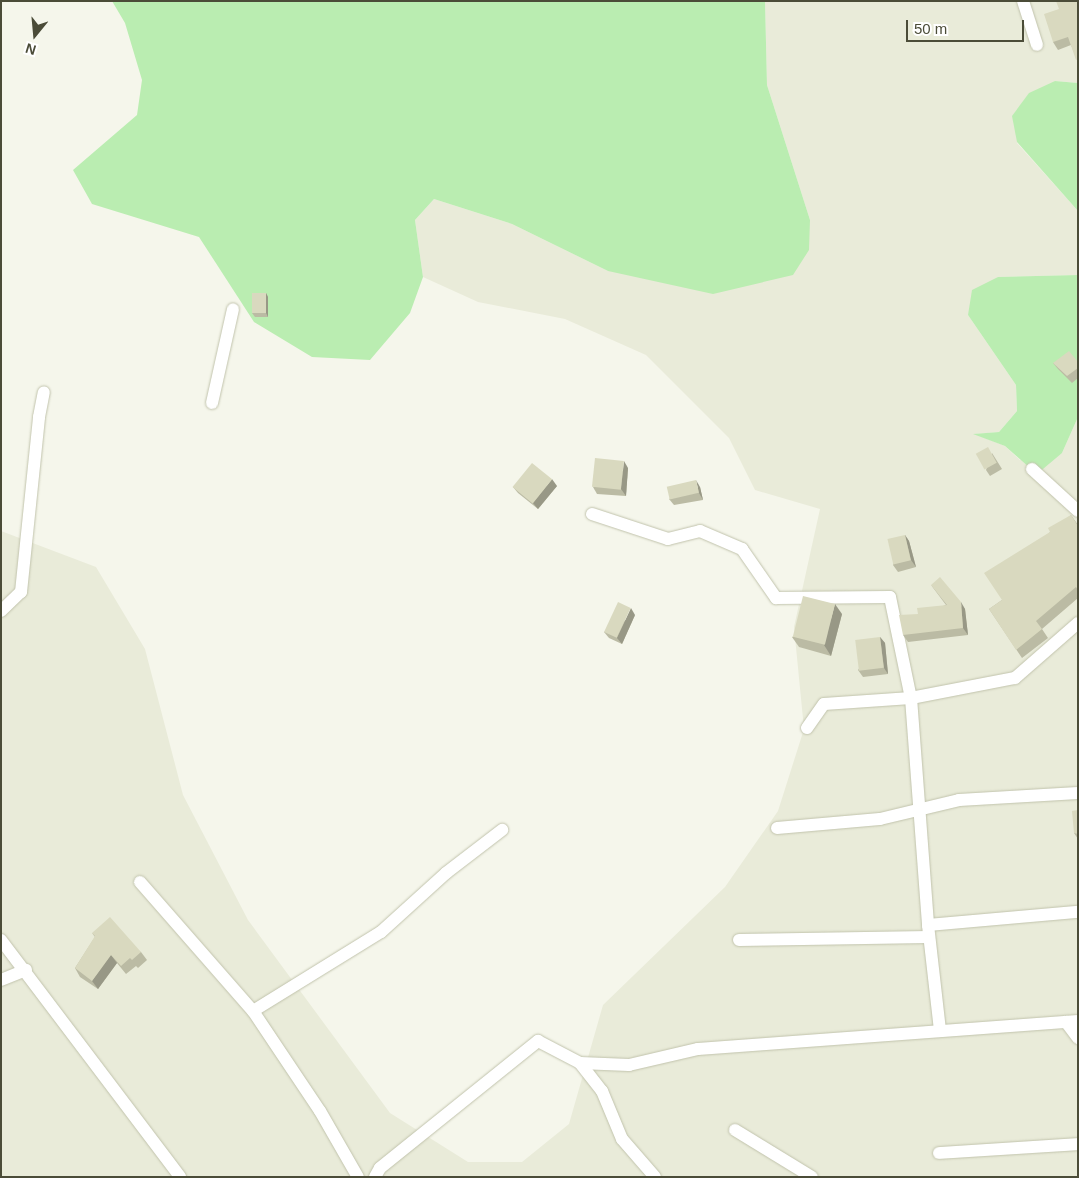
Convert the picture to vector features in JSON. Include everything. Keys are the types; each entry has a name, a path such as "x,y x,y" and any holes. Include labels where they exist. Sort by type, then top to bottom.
{"street":[{"path":"1023,1 1037,45"},
{"path":"212,403 233,309"},
{"path":"1,611 21,592 39,418 44,392"},
{"path":"1032,469 1078,511"},
{"path":"592,514 668,539 700,530 742,549 776,598 890,596 911,698 929,931 940,1030"},
{"path":"807,728 824,704 911,698 1014,678 1078,623"},
{"path":"777,828 880,819 959,800 1078,794"},
{"path":"253,1011 381,932 446,873 502,830"},
{"path":"140,882 253,1011 320,1111 358,1177"},
{"path":"739,940 929,931 1078,912"},
{"path":"1,940 26,970 180,1177"},
{"path":"1,980 26,970"},
{"path":"580,1063 629,1065 698,1049 940,1030 1072,1022 1078,1038"},
{"path":"375,1177 380,1168 538,1041 580,1063 602,1091 622,1139 655,1177"},
{"path":"735,1130 812,1177"},
{"path":"939,1153 1078,1144"}],"shaded area":[{"path":"765,1 1078,1 1078,83 1055,81 1017,143 1078,211 1078,275 998,277 968,315 1016,385 1017,411 999,432 975,434 1005,446 1020,460 1062,453 1078,417 1078,1177 1,1177 1,531 96,567 145,649 183,795 248,920 390,1113 468,1162 522,1162 569,1124 603,1005 725,887 778,811 804,729 794,627 820,509 755,490 729,438 646,355 565,319 478,302 423,277 415,220 434,199 512,224 608,271 810,220 767,85"}],"green space":[{"path":"112,1 765,1 767,85 810,220 809,250 793,275 713,294 608,271 512,224 434,199 415,220 423,277 410,313 370,360 312,357 254,322 199,237 92,204 73,170 137,115 142,80 125,23"},
{"path":"1055,81 1078,83 1078,211 1017,142 1012,116 1029,93"},
{"path":"1078,275 1078,417 1062,453 1037,474 1005,446 973,434 999,432 1017,411 1016,385 968,315 972,290 998,277"}],"building":[{"path":"1056,1 1078,1 1078,59 1076,60 1068,37 1053,42 1044,14 1059,9"},
{"path":"252,293 266,293 266,313 252,313"},
{"path":"1069,351 1078,362 1078,368 1067,376 1053,363"},
{"path":"988,447 997,463 984,470 976,454"},
{"path":"595,458 624,461 621,490 592,487"},
{"path":"532,463 552,479 533,503 512,487"},
{"path":"696,480 699,493 670,499 667,487"},
{"path":"1071,515 1078,526 1078,590 1076,587 1036,621 1042,629 1016,650 989,609 1002,600 984,573 1050,532 1048,528"},
{"path":"905,535 911,560 893,564 887,539"},
{"path":"940,577 961,602 963,628 903,635 899,615 918,614 917,608 947,605 931,585"},
{"path":"803,596 835,604 825,645 793,637"},
{"path":"618,602 631,608 617,638 604,632"},
{"path":"880,637 884,668 859,671 855,640"},
{"path":"1078,810 1078,834 1074,833 1072,811"},
{"path":"110,917 141,952 121,966 111,955 92,981 75,968 95,936 92,933"}]}
